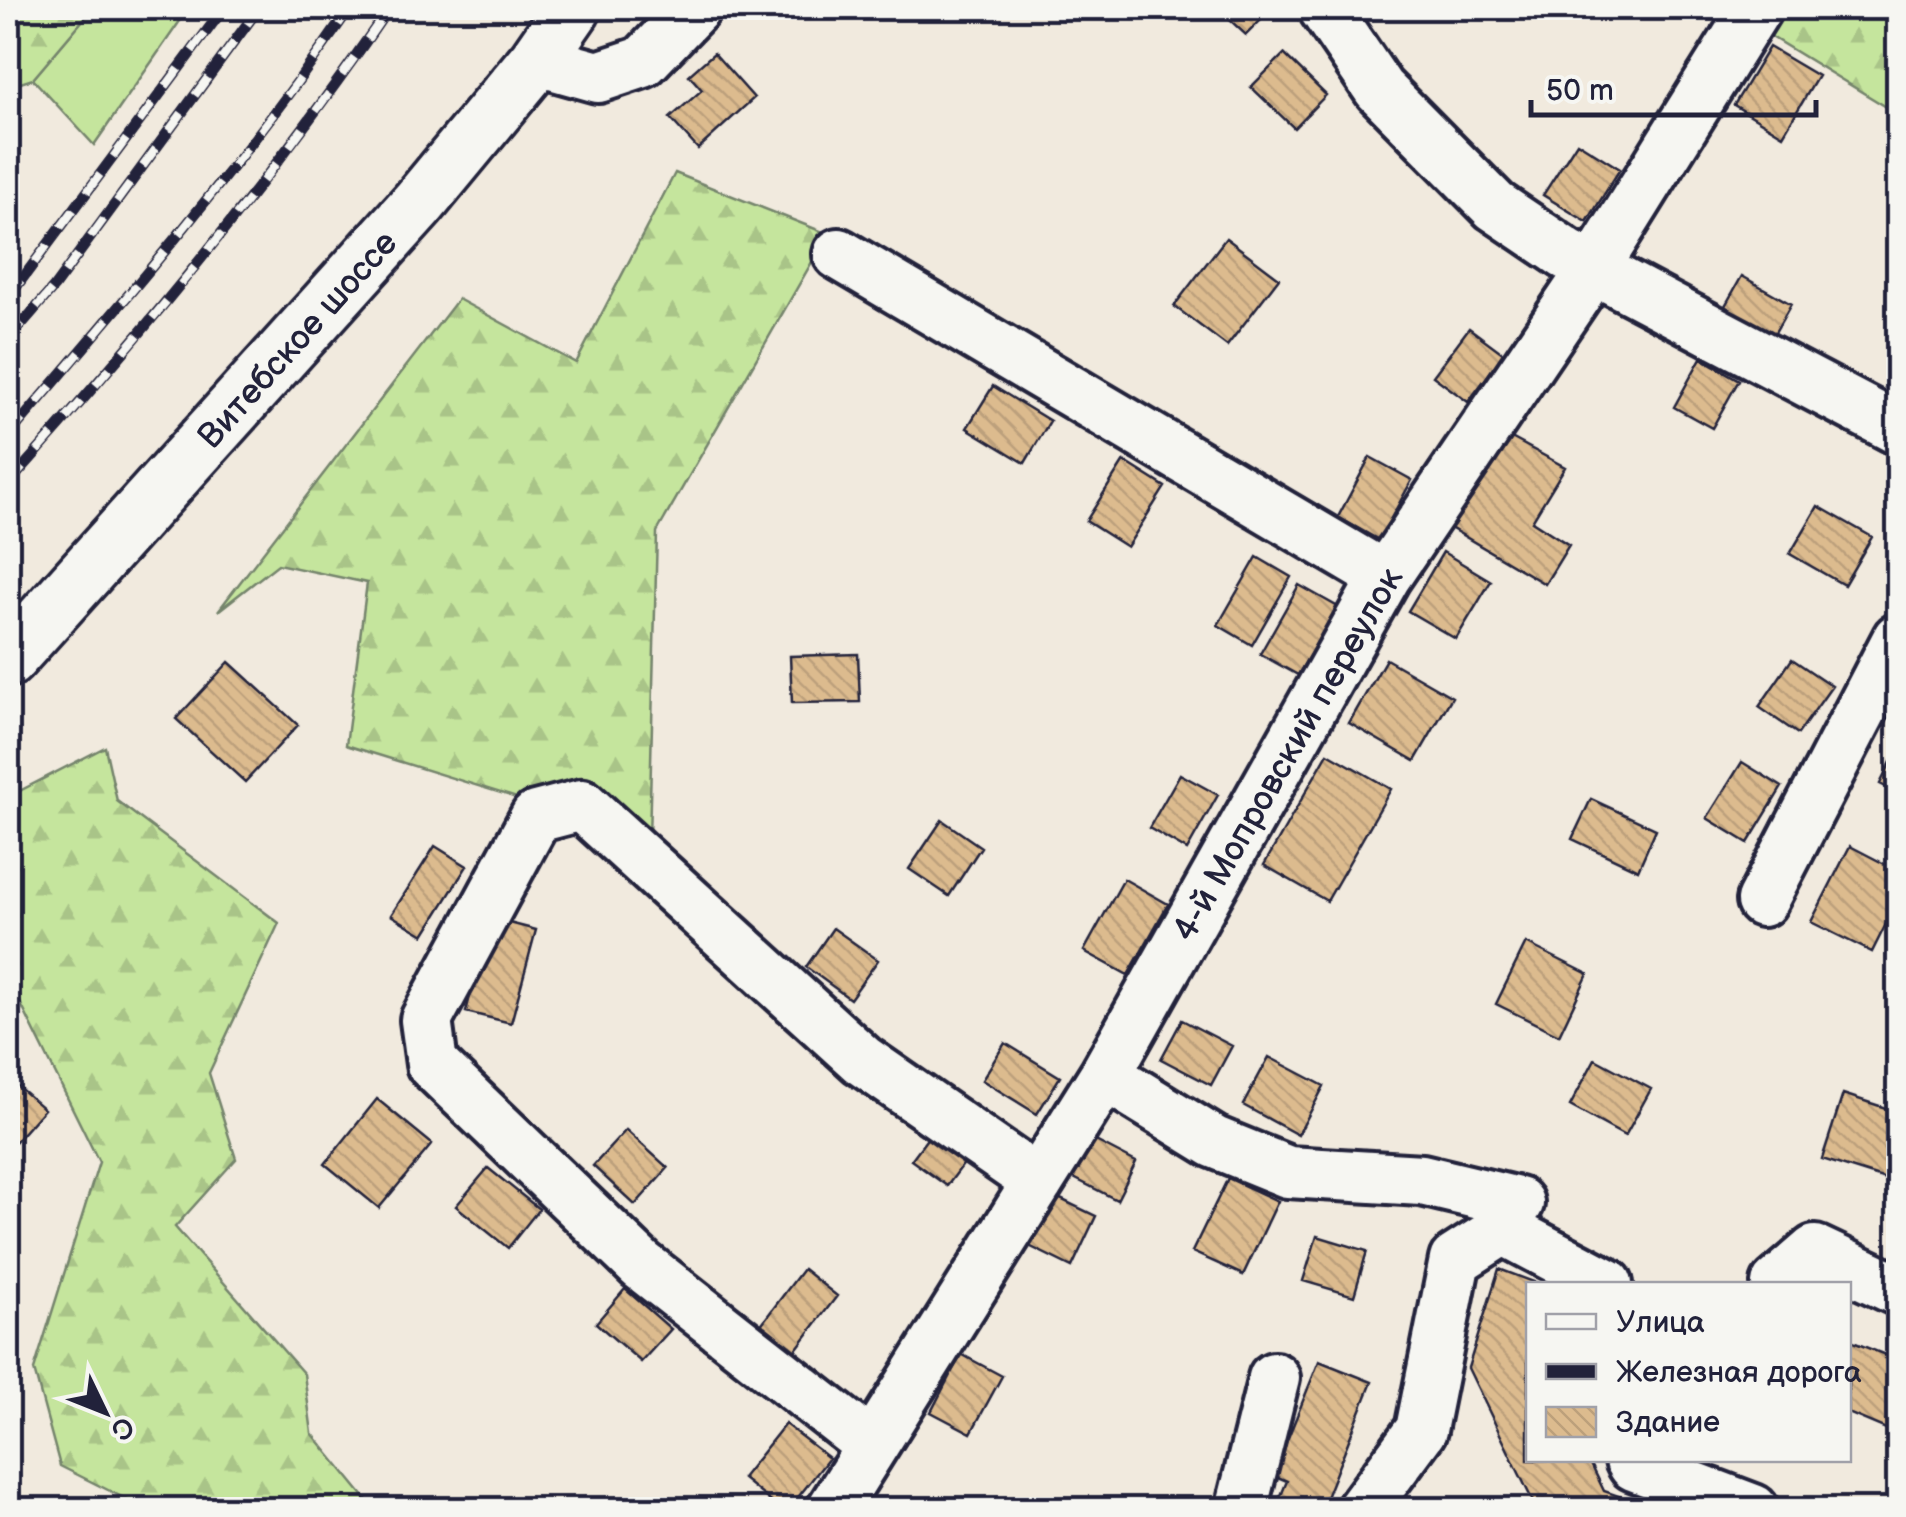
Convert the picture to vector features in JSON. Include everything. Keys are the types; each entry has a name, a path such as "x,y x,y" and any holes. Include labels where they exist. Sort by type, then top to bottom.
{"main road":[{"name":"Витебское шоссе","path":"8,659 418,204 537,60 573,8"}],"street":[{"path":"537,60 598,76 643,62 696,8"},
{"path":"1324,8 1379,88 1495,206 1594,268 1898,430"},
{"name":"4-й Мопровский переулок","path":"832,1510 1105,1075 1385,576 1594,268 1756,8"},
{"path":"840,254 1385,576"},
{"path":"1762,900 1898,639"},
{"path":"872,1446 641,1265 432,1064 426,1020 536,817 582,805 862,1060 1038,1182"},
{"path":"1105,1075 1214,1142 1288,1172 1422,1180 1518,1204"},
{"path":"1362,1510 1421,1430 1455,1260 1503,1230 1602,1282"},
{"path":"1779,1282 1815,1251 1898,1290"},
{"path":"1241,1510 1274,1378"},
{"path":"1632,1462 1754,1510"}],"green space":[{"path":"8,8 93,8 33,79 8,87"},
{"path":"93,8 189,8 94,145 33,79"},
{"path":"1787,8 1898,8 1898,114 1770,36"},
{"path":"675,173 828,234 657,532 649,839 346,745 367,583 278,564 218,611 458,299 576,363"},
{"path":"105,747 117,801 279,923 209,1073 236,1159 175,1227 304,1374 312,1433 374,1509 146,1509 60,1466 34,1370 99,1162 8,978 8,797"}],"building":[{"path":"1217,8 1273,8 1246,35"},
{"path":"1769,47 1818,76 1783,135 1734,105"},
{"path":"714,53 754,98 698,149 670,118 702,90 689,75"},
{"path":"1284,54 1326,95 1294,128 1251,87"},
{"path":"1577,142 1620,169 1587,222 1543,195"},
{"path":"1226,238 1279,278 1227,346 1174,306"},
{"path":"1742,276 1791,304 1770,341 1721,313"},
{"path":"1469,328 1504,354 1468,402 1433,376"},
{"path":"1701,358 1739,380 1712,428 1674,407"},
{"path":"993,386 1050,421 1025,463 967,428"},
{"path":"1504,434 1565,467 1532,521 1569,545 1545,584 1447,526"},
{"path":"1370,457 1412,480 1379,540 1338,517"},
{"path":"1124,461 1165,487 1127,547 1086,521"},
{"path":"1818,506 1872,537 1844,585 1790,554"},
{"path":"1443,552 1491,581 1456,639 1408,611"},
{"path":"1257,557 1291,577 1252,645 1218,625"},
{"path":"1299,585 1338,607 1298,675 1260,654"},
{"path":"858,654 860,702 792,703 790,656"},
{"path":"1386,659 1452,697 1415,761 1349,723"},
{"path":"1792,659 1832,686 1798,734 1759,707"},
{"path":"229,662 298,725 245,782 176,719"},
{"path":"1898,748 1898,793 1880,784"},
{"path":"1328,753 1391,789 1327,901 1264,865"},
{"path":"1742,762 1782,787 1748,843 1707,818"},
{"path":"1180,774 1218,795 1187,850 1149,828"},
{"path":"1591,799 1656,829 1638,870 1572,839"},
{"path":"942,820 981,847 949,896 909,869"},
{"path":"435,846 467,866 424,935 391,915"},
{"path":"1850,846 1898,871 1898,900 1872,952 1811,922"},
{"path":"1124,879 1168,904 1128,975 1084,951"},
{"path":"490,918 536,930 511,1023 466,1012"},
{"path":"833,928 878,960 850,999 806,967"},
{"path":"1526,943 1588,974 1559,1035 1496,1004"},
{"path":"1182,1020 1232,1046 1211,1085 1161,1059"},
{"path":"1005,1043 1060,1077 1037,1114 982,1080"},
{"path":"1269,1057 1324,1086 1298,1135 1243,1105"},
{"path":"1595,1059 1651,1089 1625,1136 1570,1106"},
{"path":"8,1078 44,1109 8,1150"},
{"path":"1843,1094 1898,1112 1898,1183 1822,1159"},
{"path":"377,1099 432,1144 379,1208 325,1164"},
{"path":"938,1124 974,1150 947,1186 911,1160"},
{"path":"626,1130 668,1168 635,1205 593,1166"},
{"path":"1088,1137 1136,1162 1117,1200 1068,1175"},
{"path":"488,1168 539,1209 508,1248 456,1206"},
{"path":"1228,1178 1278,1201 1243,1275 1192,1252"},
{"path":"1048,1193 1096,1216 1072,1267 1023,1243"},
{"path":"1317,1236 1367,1251 1354,1296 1303,1281"},
{"path":"803,1269 837,1296 791,1356 757,1330"},
{"path":"1499,1269 1534,1282 1526,1282 1526,1462 1590,1462 1604,1491 1659,1510 1537,1510 1468,1368"},
{"path":"625,1289 671,1329 641,1362 596,1323"},
{"path":"1851,1341 1898,1360 1898,1434 1851,1414"},
{"path":"961,1354 1002,1376 971,1433 931,1412"},
{"path":"1319,1361 1372,1382 1321,1510 1275,1510 1287,1481 1273,1475"},
{"path":"785,1424 829,1458 788,1510 781,1510 742,1478"}],"railway":[{"path":"8,298 224,8"},
{"path":"8,340 54,287 259,8"},
{"path":"8,436 228,173 350,8"},
{"path":"8,484 206,252 300,132 389,8"}]}
